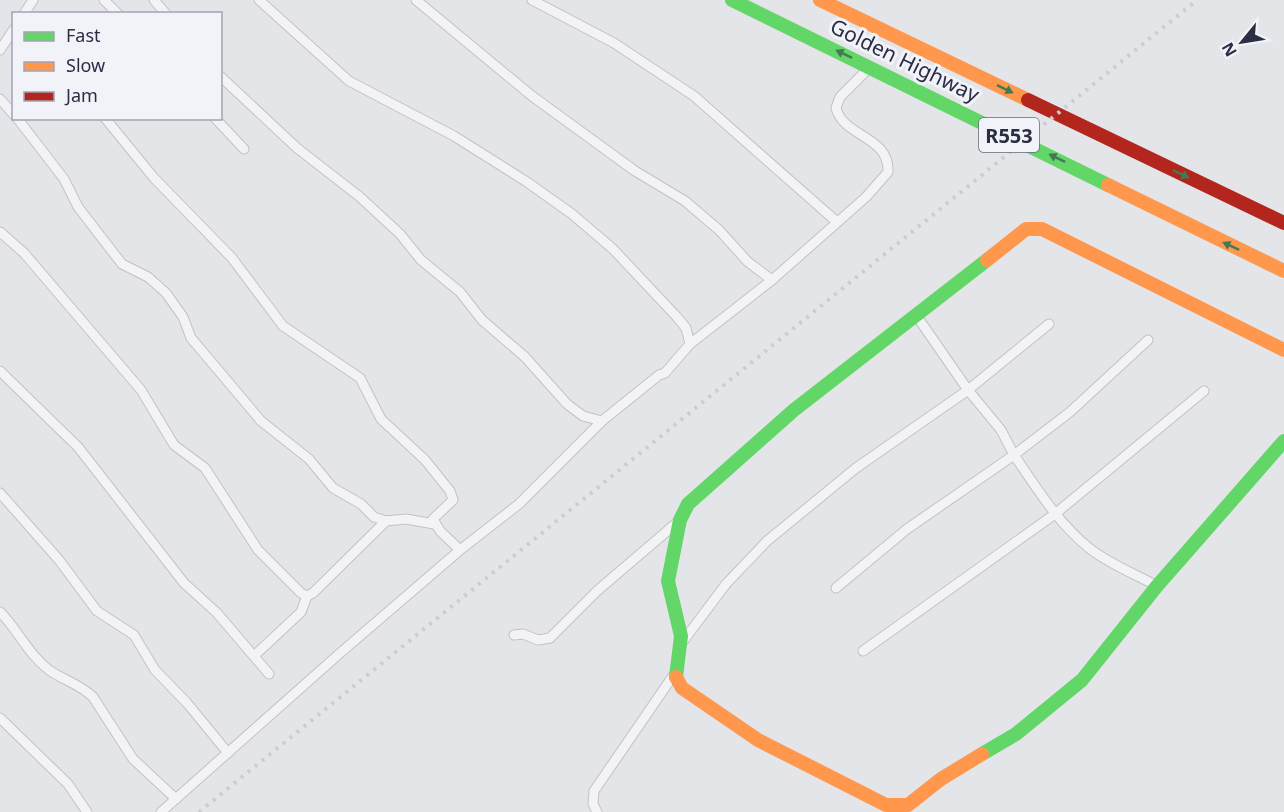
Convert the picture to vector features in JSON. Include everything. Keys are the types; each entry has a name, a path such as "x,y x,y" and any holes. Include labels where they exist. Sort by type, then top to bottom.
{"street":[{"path":"104,0 116,12"},
{"path":"154,0 164,12"},
{"path":"259,0 349,81 454,136 527,182 572,214 613,249 676,316 686,328 690,344"},
{"path":"416,0 532,96 635,171 685,201 719,230 748,262 772,280"},
{"path":"532,0 614,43 694,96 837,222"},
{"name":"Golden Highway","path":"732,0 1284,272"},
{"name":"Golden Highway","path":"820,0 1284,223"},
{"path":"0,50 12,32"},
{"path":"161,812 460,550 519,504 602,421 665,373 690,344 772,280 866,197 888,172 885,154 879,147 844,123 836,108 840,98 870,67"},
{"path":"222,78 297,148 360,197 400,234 421,260 460,292 482,320 525,357 576,412 602,421"},
{"path":"0,99 12,113"},
{"path":"19,120 64,179 78,207 122,264 148,277 166,293 183,317 191,338 261,421 309,459 333,488 361,504 374,517 386,521 406,519 434,524 460,550"},
{"path":"107,120 154,178 232,258 283,326 360,378 381,419 425,460 453,496 450,504 435,515 434,524"},
{"path":"217,120 244,149"},
{"path":"1284,350 1065,239 1033,227 1020,232 742,454 688,504 680,520 668,581 681,644 675,673 676,680 682,687 758,740 886,805 907,809 941,779 1007,740 1060,700 1082,680 1157,586 1284,441"},
{"path":"0,232 24,253 141,390 174,445 205,468 258,550 306,596"},
{"path":"915,315 968,390 1001,430 1014,454 1055,514 1091,549 1157,586"},
{"path":"681,644 726,584 767,541 856,468 968,390 1049,324"},
{"path":"837,588 907,529 1070,412 1148,340"},
{"path":"0,371 78,447 184,583 217,613 269,674"},
{"path":"863,651 1055,514 1203,391"},
{"path":"0,493 59,560 97,611 134,635 163,681 188,703 228,753"},
{"path":"514,635 523,634 538,640 550,638 597,591 680,520"},
{"path":"254,656 301,612 306,596 313,592 386,521"},
{"path":"0,612 39,661 50,670 84,688 93,697 133,759 176,799"},
{"path":"597,812 593,804 594,791 675,673"},
{"path":"0,718 68,784 87,812"}],"railway":[{"path":"199,812 1197,0"}],"traffic: fast":[{"path":"732,0 1108,185"},
{"path":"676,677 681,636 668,581 680,520 688,504 794,410 987,260"},
{"path":"982,754 1016,734 1082,680 1157,586 1284,441"}],"traffic: slow":[{"path":"820,0 1028,100"},
{"path":"1108,185 1284,271"},
{"path":"987,260 1026,229 1042,229 1284,350"},
{"path":"676,677 682,688 758,740 886,805 908,805 941,779 982,754"}],"traffic: jam":[{"path":"1028,100 1284,223"}]}
